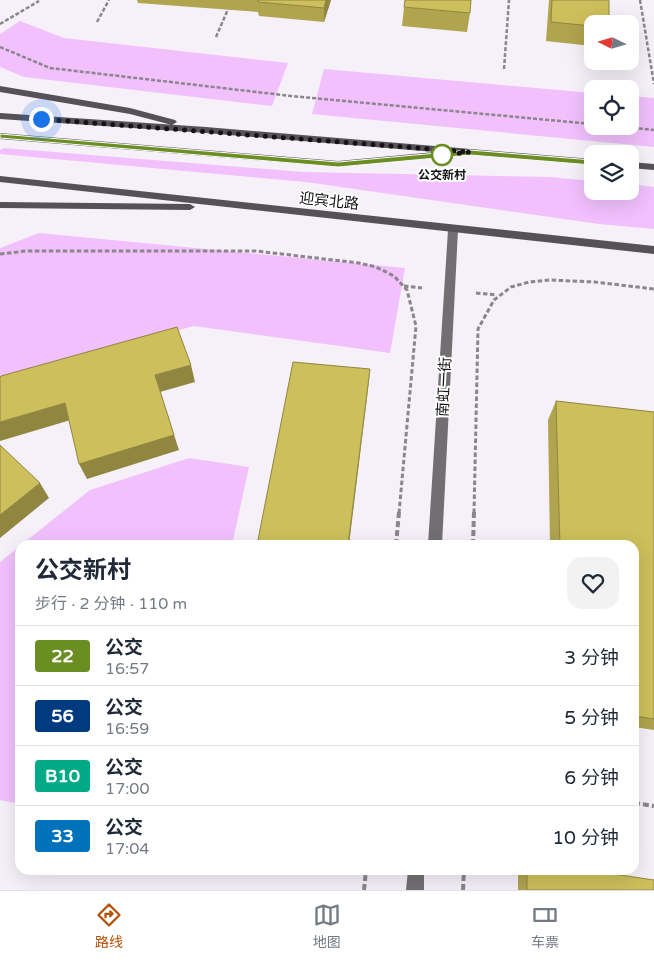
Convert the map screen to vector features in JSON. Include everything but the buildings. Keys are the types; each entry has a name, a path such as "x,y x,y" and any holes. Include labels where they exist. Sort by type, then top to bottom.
{"main road":[{"path":"0,89 130,111 206,130"},
{"path":"0,116 206,130 584,161"},
{"path":"0,136 338,164 470,152"},
{"path":"639,167 654,168"},
{"name":"迎宾北路","path":"0,179 453,230 654,250"},
{"path":"0,205 267,209"},
{"name":"南虹一街","path":"435,540 453,230"},
{"path":"414,890 416,875"}],"path":[{"path":"97,22 109,0"},
{"path":"216,37 232,0"},
{"path":"504,69 509,0"},
{"path":"640,0 654,84"},
{"path":"0,24 39,1"},
{"path":"0,47 50,68 291,96 584,123"},
{"path":"639,128 654,130"},
{"path":"0,254 26,251 256,251 359,263 376,267 394,276 407,290 416,326 396,540"},
{"path":"473,540 478,329 487,308 498,295 530,280 553,278 654,289"},
{"path":"639,804 654,806"},
{"path":"364,890 366,875"},
{"path":"464,875 464,890"}],"shaded area":[{"path":"20,21 64,38 288,63 272,106 24,77 0,67 0,34"},
{"path":"324,69 584,92 584,135 639,135 639,97 654,98 654,147 639,145 312,114"},
{"path":"4,148 304,172 551,177 584,180 584,200 639,200 639,185 654,187 654,229 599,224 306,182 0,154 0,150"},
{"path":"39,233 405,268 390,353 194,326 0,378 0,248"},
{"path":"189,458 249,467 233,540 27,540 90,490"},
{"path":"15,550 15,803 0,800 0,562"}],"bus line":[{"name":"22","path":"0,136 338,164 470,152 584,161"}],"place":[{"name":"公交新村","path":"442,155"}],"route":[{"path":"41,119 206,130 470,152 434,156 442,155"}]}
